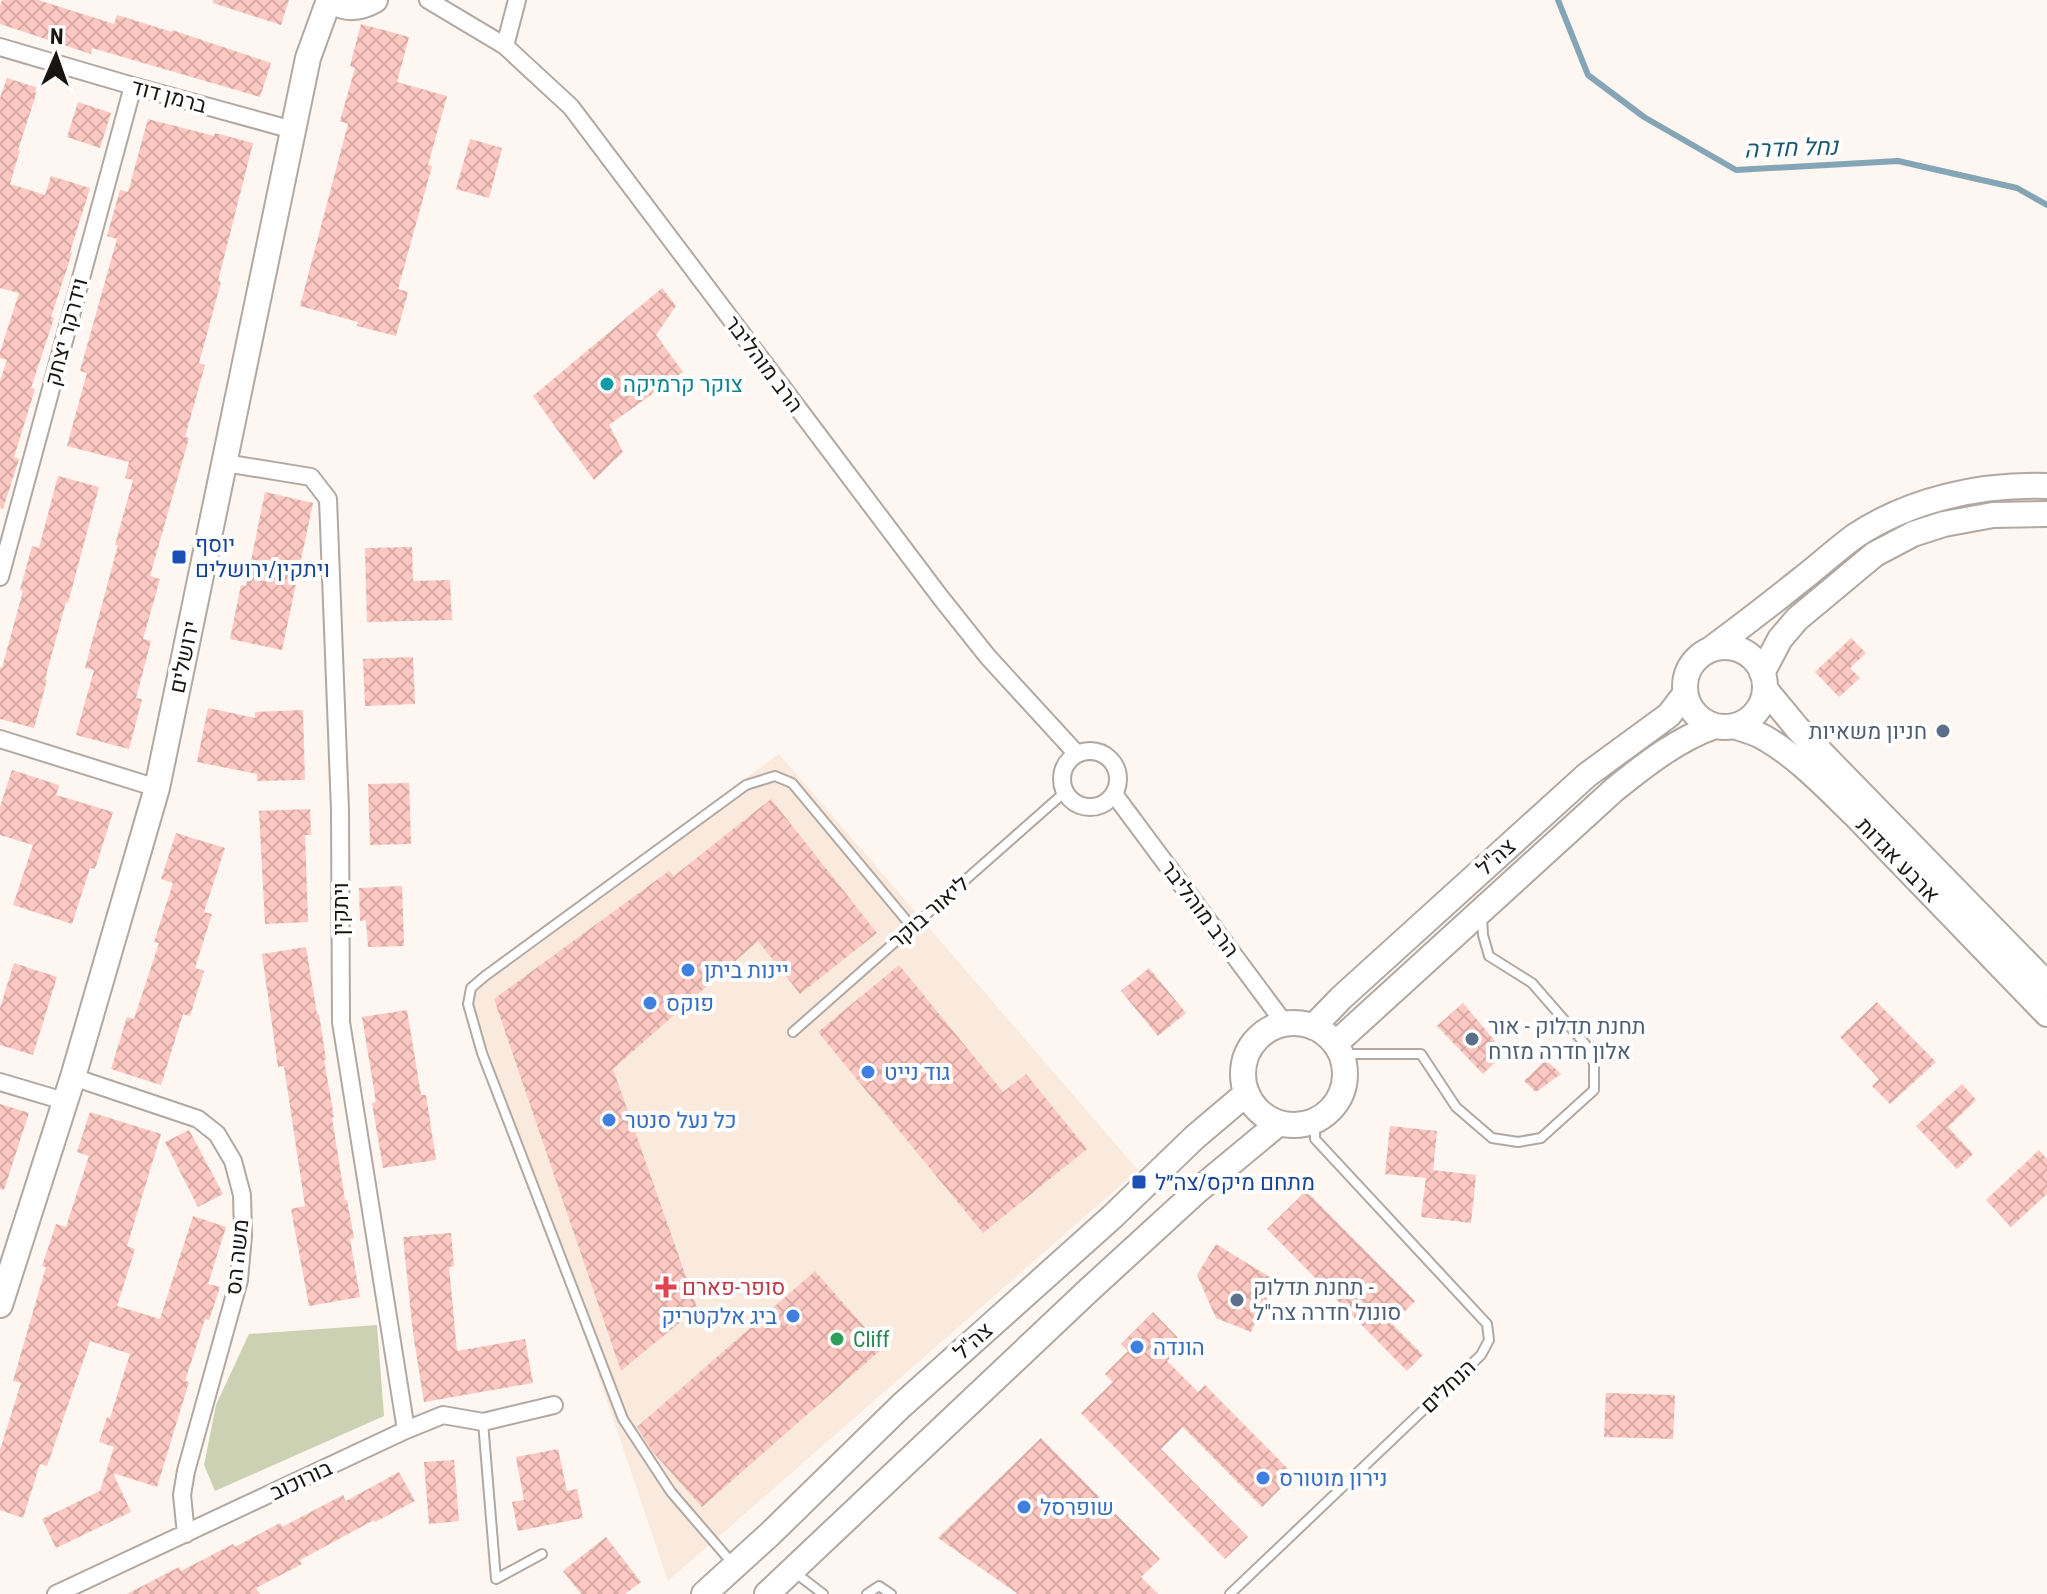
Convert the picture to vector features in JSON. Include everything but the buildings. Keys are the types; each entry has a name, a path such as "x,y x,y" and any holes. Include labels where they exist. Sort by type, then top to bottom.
{"main road":[{"path":"329,0 351,8 375,0"},
{"name":"ירושלים","path":"0,1305 73,1077 157,788 308,58 329,0"},
{"path":"2047,486 1983,488 1940,498 1894,515 1855,536 1761,612 1700,655 1686,674 1688,704 1703,721 1724,726 1740,725 1751,718 1759,708 1764,681 1780,639 1797,619 1875,554 1913,534 1944,524 1993,515 2047,514"},
{"path":"1711,649 1723,647 1748,654 1756,662 1764,681"},
{"name":"ארבע אגדות","path":"1764,681 1798,729 2047,984"},
{"name":"צה\"ל","path":"1313,1027 1551,807 1587,775 1669,715 1685,694"},
{"name":"ארבע אגדות","path":"1724,726 1762,737 1824,785 2047,1014"},
{"name":"צה\"ל","path":"1338,1049 1482,910 1638,770 1693,734 1724,726"},
{"path":"1299,1023 1313,1027 1322,1031 1338,1049 1345,1067 1342,1093 1326,1114 1315,1121 1291,1125 1279,1123 1259,1112 1247,1093 1243,1079 1244,1064 1258,1038 1271,1029 1299,1023"},
{"name":"צה\"ל","path":"704,1594 781,1524 901,1406 1247,1093"},
{"name":"צה\"ל","path":"767,1594 1197,1191 1279,1123"}],"street":[{"name":"הרב מוהליבר","path":"428,0 505,46 571,107 941,598 988,657 1077,754"},
{"path":"505,46 517,0"},
{"name":"ברמן דוד","path":"0,47 293,130"},
{"name":"וידרקר יצחק","path":"0,577 133,86"},
{"name":"ויתקין","path":"225,463 311,477 328,499 340,810 341,1022 406,1430"},
{"path":"0,739 157,788"},
{"path":"1095,751 1111,760 1116,767 1118,776 1114,794 1099,806 1080,805 1065,792 1062,775 1077,754 1095,751"},
{"name":"הרב מוהליבר","path":"1114,794 1285,1024"},
{"name":"משה הס","path":"73,1077 198,1119 217,1134 233,1161 242,1195 243,1235 239,1280 186,1471 182,1495 186,1534"},
{"path":"0,1082 64,1101"},
{"name":"בורוכוב","path":"56,1594 443,1415 483,1422 554,1405"}],"lane":[{"path":"735,1566 671,1492 623,1419 482,1053 468,1004 471,988 746,785 775,776 792,783 912,927"},
{"name":"ליאור בוקר","path":"793,1032 1065,792"},
{"path":"1338,1049 1421,1054 1456,1107 1492,1138 1518,1142 1541,1138 1594,1090 1594,1064 1586,1045 1532,983 1489,956 1483,935 1482,910"},
{"name":"הנחלים","path":"1230,1594 1481,1355 1489,1340 1487,1324 1315,1139 1315,1121"},
{"path":"483,1422 496,1579 542,1554"},
{"path":"793,1571 823,1594"},
{"path":"867,1594 879,1586 891,1594"}],"shaded area":[{"path":"779,754 1138,1170 668,1581 466,984"}],"green space":[{"path":"377,1325 384,1416 215,1491 204,1465 216,1405 249,1334"}],"waterway":[{"name":"נחל חדרה","path":"1558,0 1588,75 1644,117 1736,170 1898,161 2017,188 2047,205"}],"place":[{"name":"צוקר קרמיקה","path":"607,384"},
{"name":"יוסף ויתקין/ירושלים","path":"179,557"},
{"name":"חניון משאיות","path":"1943,731"},
{"name":"יינות ביתן","path":"688,970"},
{"name":"פוקס","path":"650,1003"},
{"name":"תחנת תדלוק - אור אלון חדרה מזרח","path":"1472,1039"},
{"name":"גוד נייט","path":"868,1072"},
{"name":"כל נעל סנטר","path":"609,1120"},
{"name":"מתחם מיקס/צה״ל","path":"1139,1182"},
{"name":"סופר-פארם","path":"666,1287"},
{"name":"תחנת תדלוק - סונול חדרה צה\"ל","path":"1237,1300"},
{"name":"ביג אלקטריק","path":"793,1316"},
{"name":"Cliff","path":"837,1339"},
{"name":"הונדה","path":"1137,1347"},
{"name":"נירון מוטורס","path":"1263,1478"},
{"name":"שופרסל","path":"1024,1507"}]}
